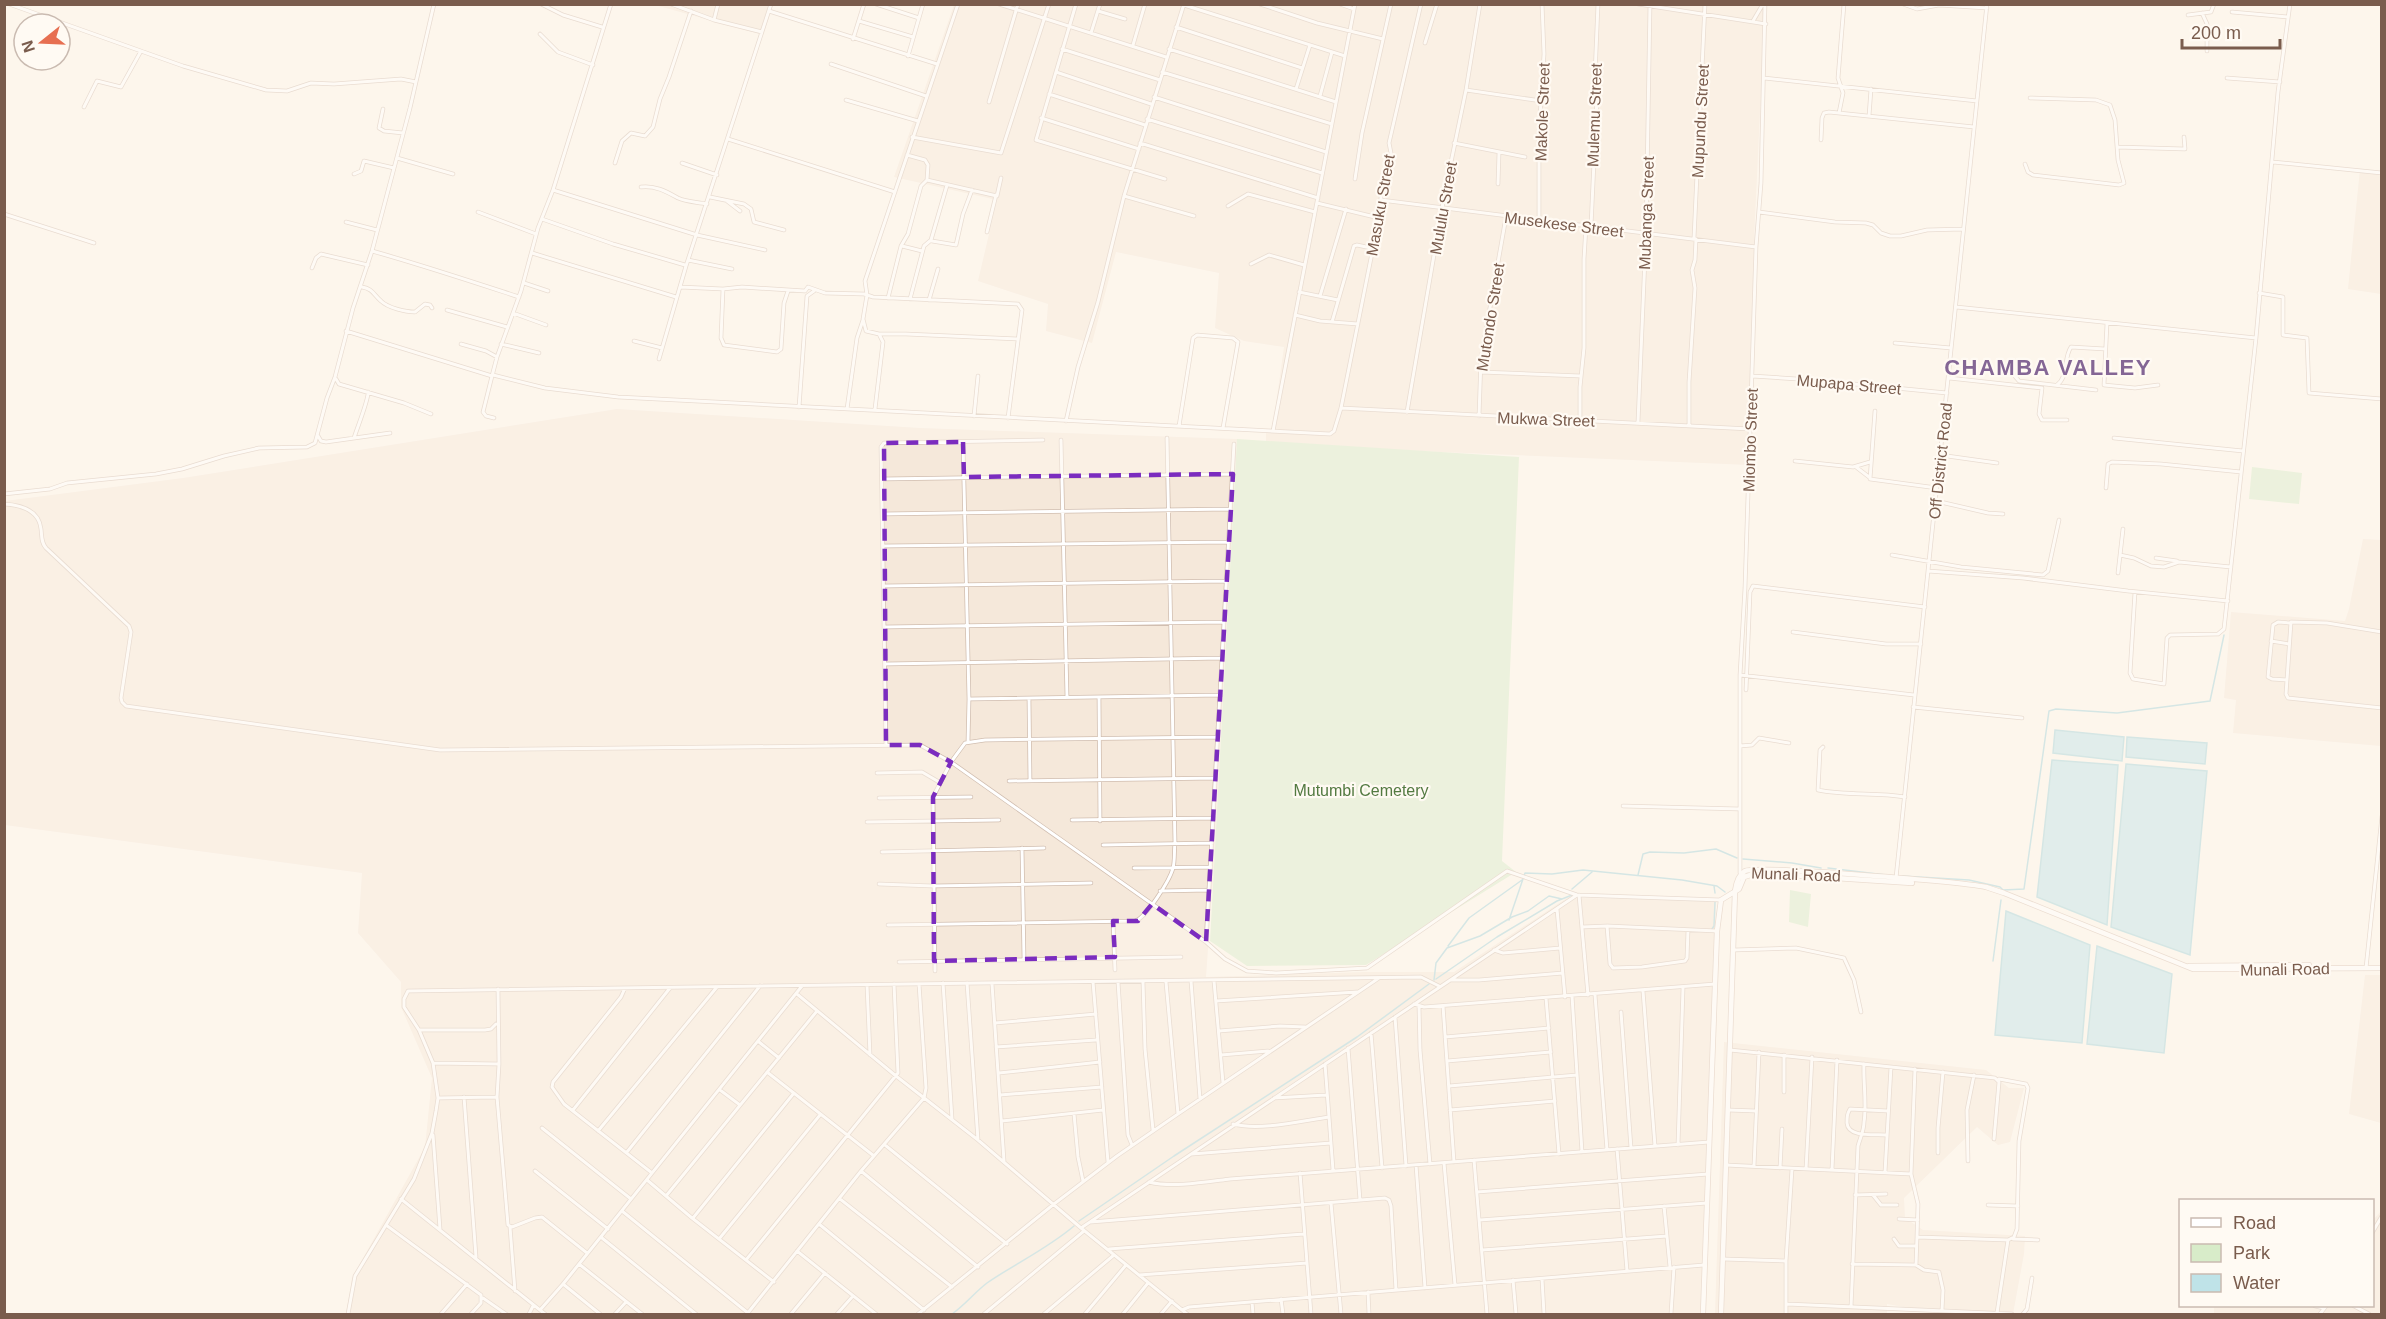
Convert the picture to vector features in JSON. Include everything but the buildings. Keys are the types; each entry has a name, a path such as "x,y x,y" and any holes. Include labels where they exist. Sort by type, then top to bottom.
{"main road":[{"name":"Munali Road","path":"1735,891 1740,875 1757,869 1974,887 2007,895 2189,966 2382,966"},
{"name":"Munali Road","path":"1735,891 1739,889 1744,877 1757,873 1896,881"},
{"path":"1702,1314 1717,931 1721,900 1735,891"},
{"path":"1721,1314 1735,891"}],"street":[{"path":"9,4 227,80 266,90 287,91 311,83 334,84 401,79 416,82"},
{"path":"4,494 50,489 67,483 129,478 182,470 224,456 259,448 309,446 315,442 346,331 368,265 397,158 434,4"},
{"path":"541,4 563,15 602,27"},
{"path":"494,417 486,416 483,412 497,357 519,297 536,234 553,190 611,4"},
{"path":"671,4 714,20 762,32"},
{"path":"714,20 718,4"},
{"path":"659,359 676,297 771,4"},
{"path":"853,39 864,4"},
{"path":"876,4 919,18"},
{"path":"908,56 923,4"},
{"path":"847,409 857,338 867,296 865,281 958,4"},
{"path":"999,4 1166,57"},
{"path":"989,102 1018,4"},
{"path":"912,137 1001,153 1049,4"},
{"path":"1076,4 1035,138 1037,141 1132,171 1165,179"},
{"path":"1091,33 1100,4"},
{"path":"1133,45 1145,4"},
{"path":"1260,4 1383,39"},
{"path":"346,331 493,376 545,388 593,395 1273,431 1354,7 1340,4"},
{"path":"1355,179 1362,133 1391,4"},
{"name":"Masuku Street","path":"1273,431 1330,434 1334,431 1341,408 1391,153 1389,143 1421,4"},
{"path":"1425,43 1437,4"},
{"name":"Mululu Street","path":"1407,412 1480,4"},
{"name":"Makole Street","path":"1539,220 1539,133 1544,54 1542,4"},
{"name":"Mulemu Street","path":"1580,421 1584,348 1584,259 1597,97 1595,75 1598,4"},
{"path":"1638,4 1766,24"},
{"name":"Mupundu Street","path":"1689,426 1689,382 1695,288 1692,270 1695,260 1705,4"},
{"path":"1753,22 1764,4"},
{"name":"Miombo Street","path":"1740,875 1740,675 1766,24 1764,4"},
{"path":"1839,113 1843,93 1838,78 1844,4"},
{"path":"1904,4 1917,9 1939,5 1987,6"},
{"path":"2188,15 2213,10 2214,4"},
{"path":"2135,592 2130,676 2133,680 2164,684 2168,636 2221,632 2225,626 2256,338 2280,82 2290,4"},
{"path":"1066,421 1078,367 1098,302 1124,196 1184,5 1345,56"},
{"name":"Mubanga Street","path":"1638,422 1646,234 1650,5"},
{"name":"Off District Road","path":"1896,881 1987,6"},
{"path":"615,163 625,136 631,133 645,136 653,127 657,107 691,11"},
{"path":"769,11 937,64"},
{"path":"1098,11 1125,20"},
{"path":"2232,12 2288,17"},
{"path":"2202,13 2206,20 2208,51"},
{"path":"859,21 913,37"},
{"path":"1176,27 1302,68"},
{"path":"540,34 558,52 593,65"},
{"path":"1296,89 1310,44"},
{"path":"1062,49 1160,80"},
{"path":"1169,49 1336,102"},
{"path":"84,107 97,81 120,87 141,51"},
{"path":"1320,96 1332,52"},
{"path":"831,64 926,96"},
{"path":"1056,72 1151,105"},
{"path":"1162,72 1332,124"},
{"path":"1764,78 1977,101"},
{"path":"2227,78 2280,82"},
{"path":"1869,116 1871,89"},
{"path":"1466,90 1542,101"},
{"path":"1048,94 1145,125"},
{"path":"1154,97 1326,152"},
{"path":"2025,164 2028,172 2033,175 2122,185 2124,183 2118,160 2113,110 2107,102 2030,98"},
{"path":"846,100 918,121"},
{"path":"383,109 379,128 384,131 403,133"},
{"path":"1821,140 1823,114 1829,112 1974,127"},
{"path":"1041,118 1139,149"},
{"path":"1147,119 1322,173"},
{"path":"2117,147 2185,149 2184,137"},
{"path":"728,139 895,192"},
{"path":"1140,143 1378,218"},
{"path":"1454,143 1525,157"},
{"path":"1498,184 1499,152"},
{"path":"888,298 921,186 927,180 928,165 925,160 907,154"},
{"path":"397,158 453,174"},
{"path":"354,174 361,171 364,161 394,168"},
{"path":"2273,162 2382,173"},
{"path":"682,163 717,175"},
{"path":"987,232 1001,178"},
{"path":"927,180 996,195"},
{"path":"910,299 922,251 925,244 931,240 947,185"},
{"path":"641,187 649,186 680,198 707,204"},
{"path":"553,190 697,235 765,250"},
{"path":"931,240 956,244 963,214 972,190"},
{"path":"1228,206 1248,194 1315,212"},
{"path":"1124,196 1194,216"},
{"path":"710,197 750,207 754,222 784,230"},
{"name":"Musekese Street","path":"1381,200 1756,247"},
{"path":"726,201 740,211"},
{"path":"1320,296 1346,209"},
{"path":"478,212 536,234"},
{"path":"1759,212 1844,223 1866,223 1890,236 1927,230 1963,229"},
{"path":"4,214 94,243"},
{"name":"Mutondo Street","path":"1479,416 1481,372 1490,301 1506,217"},
{"path":"542,219 686,266"},
{"path":"346,222 377,230"},
{"path":"902,246 922,251"},
{"path":"1332,322 1354,246 1372,248"},
{"path":"372,250 519,297"},
{"path":"532,253 676,297"},
{"path":"312,268 316,258 321,254 368,265"},
{"path":"1251,264 1269,255 1304,265"},
{"path":"688,260 732,269"},
{"path":"929,300 938,269"},
{"path":"523,283 548,291"},
{"path":"362,286 371,289 383,303 409,312 415,312 425,304 432,308"},
{"path":"680,287 723,289 742,287 805,291 808,287 816,291 888,298 1018,304 1022,310 1008,418"},
{"path":"723,289 722,338 724,345 777,352 782,349 784,303 788,291"},
{"path":"799,407 807,296 805,291"},
{"path":"807,296 816,291"},
{"path":"1299,292 1338,300"},
{"path":"2259,293 2281,295 2284,298 2283,335 2306,336 2309,393 2382,399"},
{"path":"1956,307 2256,338"},
{"path":"447,310 507,327"},
{"path":"513,313 546,325"},
{"path":"1294,315 1358,324"},
{"path":"863,320 866,331 879,334 1018,339"},
{"path":"2107,322 2104,385 2135,388 2158,385"},
{"path":"875,409 879,359 883,344 879,334"},
{"path":"1179,426 1193,338 1197,335 1233,338 1238,342 1223,428"},
{"path":"634,341 662,348"},
{"path":"1895,343 1952,348"},
{"path":"461,344 486,351 497,357"},
{"path":"501,344 539,353"},
{"path":"2057,385 2063,380 2071,347 2106,349"},
{"path":"1481,372 1581,376"},
{"path":"2013,375 2019,381 2096,390"},
{"path":"974,416 978,376"},
{"name":"Mupapa Street","path":"1752,376 1947,393"},
{"path":"335,377 339,384"},
{"path":"1948,378 2042,388 2039,414 2042,420 2067,420"},
{"path":"331,388 339,384 404,403 431,414"},
{"path":"354,438 362,411 369,398 368,392"},
{"name":"Mukwa Street","path":"1341,408 1750,429"},
{"path":"1869,477 1875,411"},
{"path":"318,436 321,441 326,442 390,433"},
{"path":"888,925 1023,921 1138,921 1160,891 1173,868 1175,843 1167,438"},
{"path":"2114,438 2244,451"},
{"path":"886,745 881,447 884,443 1042,440"},
{"path":"1061,440 1067,698"},
{"path":"963,442 968,741"},
{"path":"1206,942 1234,444"},
{"path":"1940,455 1997,463"},
{"path":"1795,461 1856,467 1870,462"},
{"path":"2106,488 2108,464 2112,462 2241,472"},
{"path":"1856,467 1872,480 1937,488"},
{"path":"882,478 1233,474"},
{"path":"1936,501 1988,513 2003,513"},
{"path":"4,504 21,506 32,511 39,521 42,543 45,548 129,626 131,632 121,698 126,706 440,750 920,746 951,762 1206,942 1225,959 1247,971 1276,973 1367,968 1507,871 1578,895 1721,900"},
{"path":"882,514 1231,509"},
{"path":"1892,555 1986,570 2045,574 2050,566 2059,520"},
{"path":"2118,573 2123,529"},
{"path":"883,546 1229,542"},
{"path":"2120,555 2134,558 2151,566 2164,567 2179,562"},
{"path":"2156,558 2231,567"},
{"path":"1928,571 2023,578 2228,601"},
{"path":"884,586 1226,581"},
{"path":"1746,690 1750,592 1753,586 1925,607"},
{"path":"2287,680 2268,677 2274,623 2292,621 2327,623 2382,632"},
{"path":"884,627 1224,622"},
{"path":"2290,623 2286,694 2288,698 2382,708"},
{"path":"1793,632 1886,644 1921,644"},
{"path":"2271,641 2289,644"},
{"path":"885,664 1222,658"},
{"path":"1740,675 1914,695"},
{"path":"969,699 1221,695"},
{"path":"1099,697 1100,821"},
{"path":"1029,698 1030,781"},
{"path":"1913,707 2022,718"},
{"path":"935,972 933,797 939,782 960,747 968,741 1218,737"},
{"path":"1740,746 1752,745 1759,738 1789,743"},
{"path":"1822,747 1818,790 1843,794 1881,794 1905,797"},
{"path":"877,773 922,772 939,782"},
{"path":"1009,781 1216,778"},
{"path":"879,798 971,797"},
{"path":"1623,806 1740,809"},
{"path":"2366,966 2382,816"},
{"path":"1072,820 1214,818"},
{"path":"867,822 999,820"},
{"path":"1102,845 1212,843"},
{"path":"1022,848 1024,959"},
{"path":"882,852 1044,848"},
{"path":"1134,868 1211,867"},
{"path":"879,884 933,886 1091,883"},
{"path":"1160,891 1209,890"},
{"path":"984,1314 1096,1217 1578,895"},
{"path":"1578,895 1588,995"},
{"path":"1557,909 1564,997"},
{"path":"1113,921 1115,970"},
{"path":"1582,926 1717,931"},
{"path":"1607,926 1610,964 1613,968 1642,967 1686,960 1689,930"},
{"path":"1494,950 1503,953 1560,948"},
{"path":"1734,950 1796,948 1842,957 1848,963 1854,980 1861,1012"},
{"path":"898,962 1181,957"},
{"path":"1367,968 1369,978"},
{"path":"1449,980 1479,980 1563,973"},
{"path":"348,1314 353,1280 414,1179 432,1133 438,1098 432,1063 419,1030 404,1007 404,999 408,992 1421,977 1440,986"},
{"path":"918,1314 1108,1162 1379,978"},
{"path":"1191,981 1200,1098"},
{"path":"1214,981 1223,1083"},
{"path":"1093,982 1108,1162"},
{"path":"1118,982 1128,1135 1132,1145"},
{"path":"1143,982 1145,1049 1153,1131"},
{"path":"1166,982 1178,1114"},
{"path":"943,983 952,1120"},
{"path":"967,983 978,1140"},
{"path":"746,1260 896,1076 899,1068 894,984"},
{"path":"622,1211 748,1314 861,1171 924,1098 926,1088 919,984"},
{"path":"992,984 1004,1162"},
{"path":"1414,1004 1443,1006 1715,984"},
{"path":"867,985 870,1055"},
{"path":"627,1152 760,986"},
{"path":"540,1310 648,1180 802,986"},
{"path":"598,1131 717,987"},
{"path":"625,988 553,1082 552,1087 556,1095 573,1110 652,1173"},
{"path":"573,1110 670,988"},
{"path":"1678,1144 1683,988"},
{"path":"498,989 497,1097 516,1292"},
{"path":"1643,991 1655,1146"},
{"path":"1216,1001 1359,992"},
{"path":"1343,993 1351,998"},
{"path":"797,994 978,1140 1187,1314"},
{"path":"1595,995 1607,1150"},
{"path":"1572,996 1582,1152"},
{"path":"1546,998 1559,1154"},
{"path":"1419,1006 1420,1050 1430,1164"},
{"path":"1443,1006 1454,1162"},
{"path":"666,1196 817,1011"},
{"path":"1621,1012 1631,1148"},
{"path":"994,1023 1096,1014"},
{"path":"1395,1017 1406,1166"},
{"path":"491,1029 497,1023"},
{"path":"1219,1031 1280,1026 1306,1027"},
{"path":"1445,1037 1549,1028"},
{"path":"419,1030 491,1029 497,1031"},
{"path":"1371,1033 1382,1168"},
{"path":"996,1047 1097,1040"},
{"path":"759,1042 779,1058"},
{"path":"1348,1048 1360,1200"},
{"path":"1730,1050 1974,1075 2026,1084 2028,1088 2019,1141 2017,1229 2014,1237 2009,1240 1997,1313"},
{"path":"1221,1054 1269,1051"},
{"path":"1255,1052 1262,1056"},
{"path":"1447,1061 1551,1052"},
{"path":"1754,1166 1759,1052"},
{"path":"1784,1055 1784,1092"},
{"path":"1806,1169 1812,1057"},
{"path":"1832,1170 1837,1060"},
{"path":"999,1073 1100,1062"},
{"path":"432,1063 499,1064"},
{"path":"1324,1064 1333,1170"},
{"path":"1851,1307 1858,1146 1865,1110 1864,1064"},
{"path":"1885,1172 1891,1067"},
{"path":"1915,1069 1911,1173 1918,1204 1916,1265"},
{"path":"767,1072 874,1157"},
{"path":"1938,1153 1943,1072"},
{"path":"1449,1086 1577,1075"},
{"path":"1968,1161 1966,1110 1974,1075"},
{"path":"1994,1139 1998,1079"},
{"path":"1000,1095 1102,1087"},
{"path":"720,1090 740,1106"},
{"path":"692,1218 794,1093"},
{"path":"1273,1098 1326,1095"},
{"path":"464,1097 476,1257"},
{"path":"438,1098 497,1097"},
{"path":"1450,1110 1555,1101"},
{"path":"1886,1134 1862,1134 1848,1129 1847,1113 1850,1109 1888,1111"},
{"path":"1002,1121 1103,1110"},
{"path":"1728,1110 1756,1111"},
{"path":"1074,1114 1083,1181"},
{"path":"718,1239 820,1115"},
{"path":"1233,1125 1272,1124 1329,1117"},
{"path":"542,1128 631,1199"},
{"path":"1780,1168 1782,1129"},
{"path":"432,1133 440,1229"},
{"path":"1147,1182 1160,1184 1203,1182 1709,1142"},
{"path":"1191,1154 1331,1143"},
{"path":"885,1145 1007,1244"},
{"path":"1617,1149 1627,1272"},
{"path":"1474,1160 1487,1314"},
{"path":"1444,1163 1455,1285"},
{"path":"1416,1165 1425,1287"},
{"path":"1726,1165 1911,1173"},
{"path":"1786,1314 1786,1261 1791,1169"},
{"path":"534,1171 608,1229"},
{"path":"861,1171 978,1267"},
{"path":"1300,1173 1311,1314"},
{"path":"1477,1192 1708,1174"},
{"path":"648,1180 692,1218 774,1282"},
{"path":"1855,1195 1886,1194"},
{"path":"1873,1195 1881,1205 1898,1205"},
{"path":"840,1198 952,1287"},
{"path":"401,1199 545,1314"},
{"path":"1089,1222 1360,1200 1389,1200 1396,1290"},
{"path":"1330,1203 1341,1314"},
{"path":"1480,1220 1707,1203"},
{"path":"1988,1205 2018,1206"},
{"path":"1664,1206 1672,1267 1671,1314"},
{"path":"2375,1222 2382,1216"},
{"path":"510,1227 542,1217 587,1253"},
{"path":"1096,1217 1100,1221"},
{"path":"1899,1219 1918,1220"},
{"path":"819,1224 924,1310"},
{"path":"386,1225 506,1314"},
{"path":"1108,1249 1305,1234"},
{"path":"1482,1250 1667,1236"},
{"path":"1917,1236 2038,1240"},
{"path":"601,1238 696,1314"},
{"path":"1894,1239 1899,1246 1916,1246"},
{"path":"798,1251 876,1314"},
{"path":"1044,1314 1114,1255"},
{"path":"1723,1259 1786,1261"},
{"path":"579,1263 642,1314"},
{"path":"1139,1275 1307,1263"},
{"path":"1852,1264 1916,1265 1924,1270 1940,1272 1943,1290 1942,1310"},
{"path":"1085,1314 1126,1265"},
{"path":"1182,1310 1189,1307 1281,1299 1704,1265"},
{"path":"791,1314 825,1273"},
{"path":"2024,1314 2032,1278"},
{"path":"1542,1279 1544,1314"},
{"path":"1513,1280 1516,1314"},
{"path":"441,1314 467,1283"},
{"path":"1122,1314 1148,1283"},
{"path":"563,1284 600,1314"},
{"path":"1368,1292 1370,1314"},
{"path":"837,1314 853,1296"},
{"path":"471,1314 481,1303 482,1297"},
{"path":"1281,1299 1282,1314"},
{"path":"1161,1314 1172,1301"},
{"path":"615,1314 626,1302"},
{"path":"1252,1302 1253,1314"},
{"path":"1787,1304 2012,1314"},
{"path":"529,1314 533,1306"},
{"path":"2320,1314 2325,1307"},
{"path":"1895,1309 1895,1314"}],"highlighted area":[{"path":"963,442 964,477 1233,474 1206,942 1152,904 1138,921 1113,921 1115,957 934,961 933,797 951,762 920,745 886,745 884,443"}],"shaded area":[{"path":"655,5 773,5 763,35"},
{"path":"954,5 1765,5 1754,240 1749,465 1370,449 1266,442 1266,433 1272,433 1284,347 1244,341 1215,328 1219,273 1116,252 1092,343 1046,331 1048,304 978,281 997,200 894,177"},
{"path":"2360,169 2381,171 2381,294 2348,289"},
{"path":"617,409 920,428 1237,439 1206,977 1454,972 1570,896 1576,898 1716,900 1701,1314 346,1314 352,1278 425,1147 432,1078 401,1007 401,982 358,933 362,873 5,825 5,501 183,478"},
{"path":"2363,539 2381,540 2381,746 2233,733 2236,700 2224,698 2231,612 2345,621"},
{"path":"2365,975 2381,975 2381,1123 2349,1114"},
{"path":"1724,1042 1986,1070 2009,1088 2024,1088 2010,1142 1998,1145 1977,1127 1904,1198 1905,1218 1923,1230 2025,1236 2013,1314 1931,1312 1887,1304 1887,1314 1715,1314"},
{"path":"2381,1211 2381,1314 2214,1314 2214,1307 2374,1307 2374,1219"}],"green space":[{"name":"Mutumbi Cemetery","path":"1237,439 1519,457 1502,861 1516,872 1366,965 1247,966 1210,941"},
{"path":"2252,467 2302,473 2299,504 2249,499"},
{"path":"1790,890 1811,894 1808,927 1789,922"}],"water":[{"path":"2055,730 2124,737 2122,761 2053,753"},
{"path":"2127,737 2207,743 2205,764 2126,757"},
{"path":"2052,760 2118,765 2107,925 2037,897"},
{"path":"2126,764 2207,771 2190,955 2111,927"},
{"path":"2006,911 2090,945 2082,1043 1995,1035"},
{"path":"2097,946 2172,974 2164,1053 2087,1044"}],"waterway":[{"path":"1902,876 1969,880 2000,887 2003,890 2024,889 2049,711 2056,709 2117,713 2210,701 2224,635"},
{"path":"1638,875 1643,854 1650,852 1684,853 1716,849 1737,858"},
{"path":"1743,859 1821,868"},
{"path":"1828,868 1886,875"},
{"path":"1509,920 1525,873 1552,874 1583,870 1682,880 1717,886 1725,892"},
{"path":"1572,889 1592,872"},
{"path":"1448,946 1469,918 1522,880"},
{"path":"1714,886 1715,893"},
{"path":"1436,979 1497,937 1557,901 1572,895"},
{"path":"1434,980 1436,963 1447,948 1480,936 1512,917 1528,911 1549,896 1562,899"},
{"path":"1993,961 2001,900"},
{"path":"1712,929 1715,902"},
{"path":"1079,1221 1357,1037 1429,984"},
{"path":"952,1314 987,1283 1053,1242 1074,1226"}],"district":[{"name":"CHAMBA VALLEY","path":"2048,367"}]}
